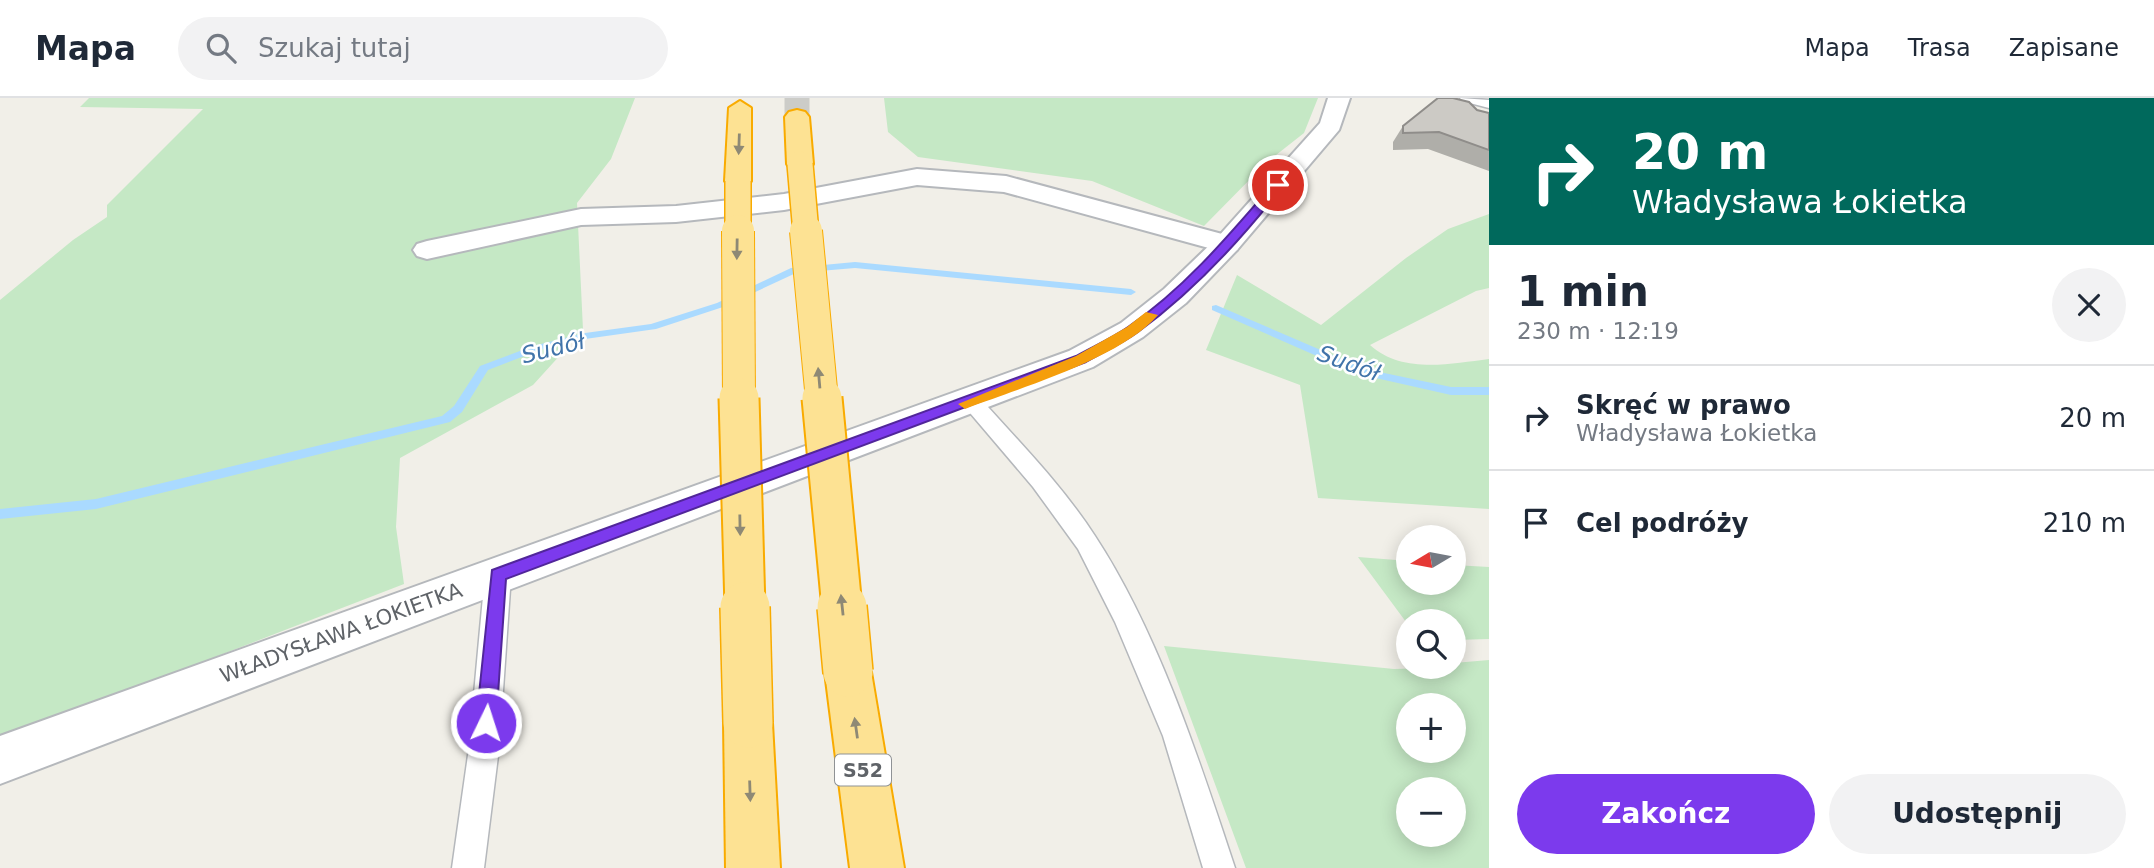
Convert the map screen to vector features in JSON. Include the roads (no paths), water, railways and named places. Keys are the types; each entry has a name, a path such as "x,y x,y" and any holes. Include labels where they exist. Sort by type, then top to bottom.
{"highway":[{"path":"740,108 738,413 752,868"},
{"name":"S52","path":"797,117 848,673 877,868"}],"street":[{"name":"WŁADYSŁAWA ŁOKIETKA","path":"0,760 1081,359 1132,330 1175,296 1227,244 1331,125 1339,98"},
{"path":"427,250 581,217 676,214 784,202 917,177 959,177 1006,184 1227,244"}],"lane":[{"path":"1467,98 1489,104"},
{"path":"972,401 1041,481 1093,554 1127,620 1177,736 1219,868"},
{"path":"468,868 484,748 498,575"}],"waterway":[{"name":"Sudół","path":"0,514 96,504 446,419 458,409 484,368 537,348 585,336 652,327 720,305 794,270 855,265 1131,292"},
{"name":"Sudół","path":"1216,308 1362,372 1451,391 1489,391"}],"tunnel":[{"path":"797,98 797,117"}]}
